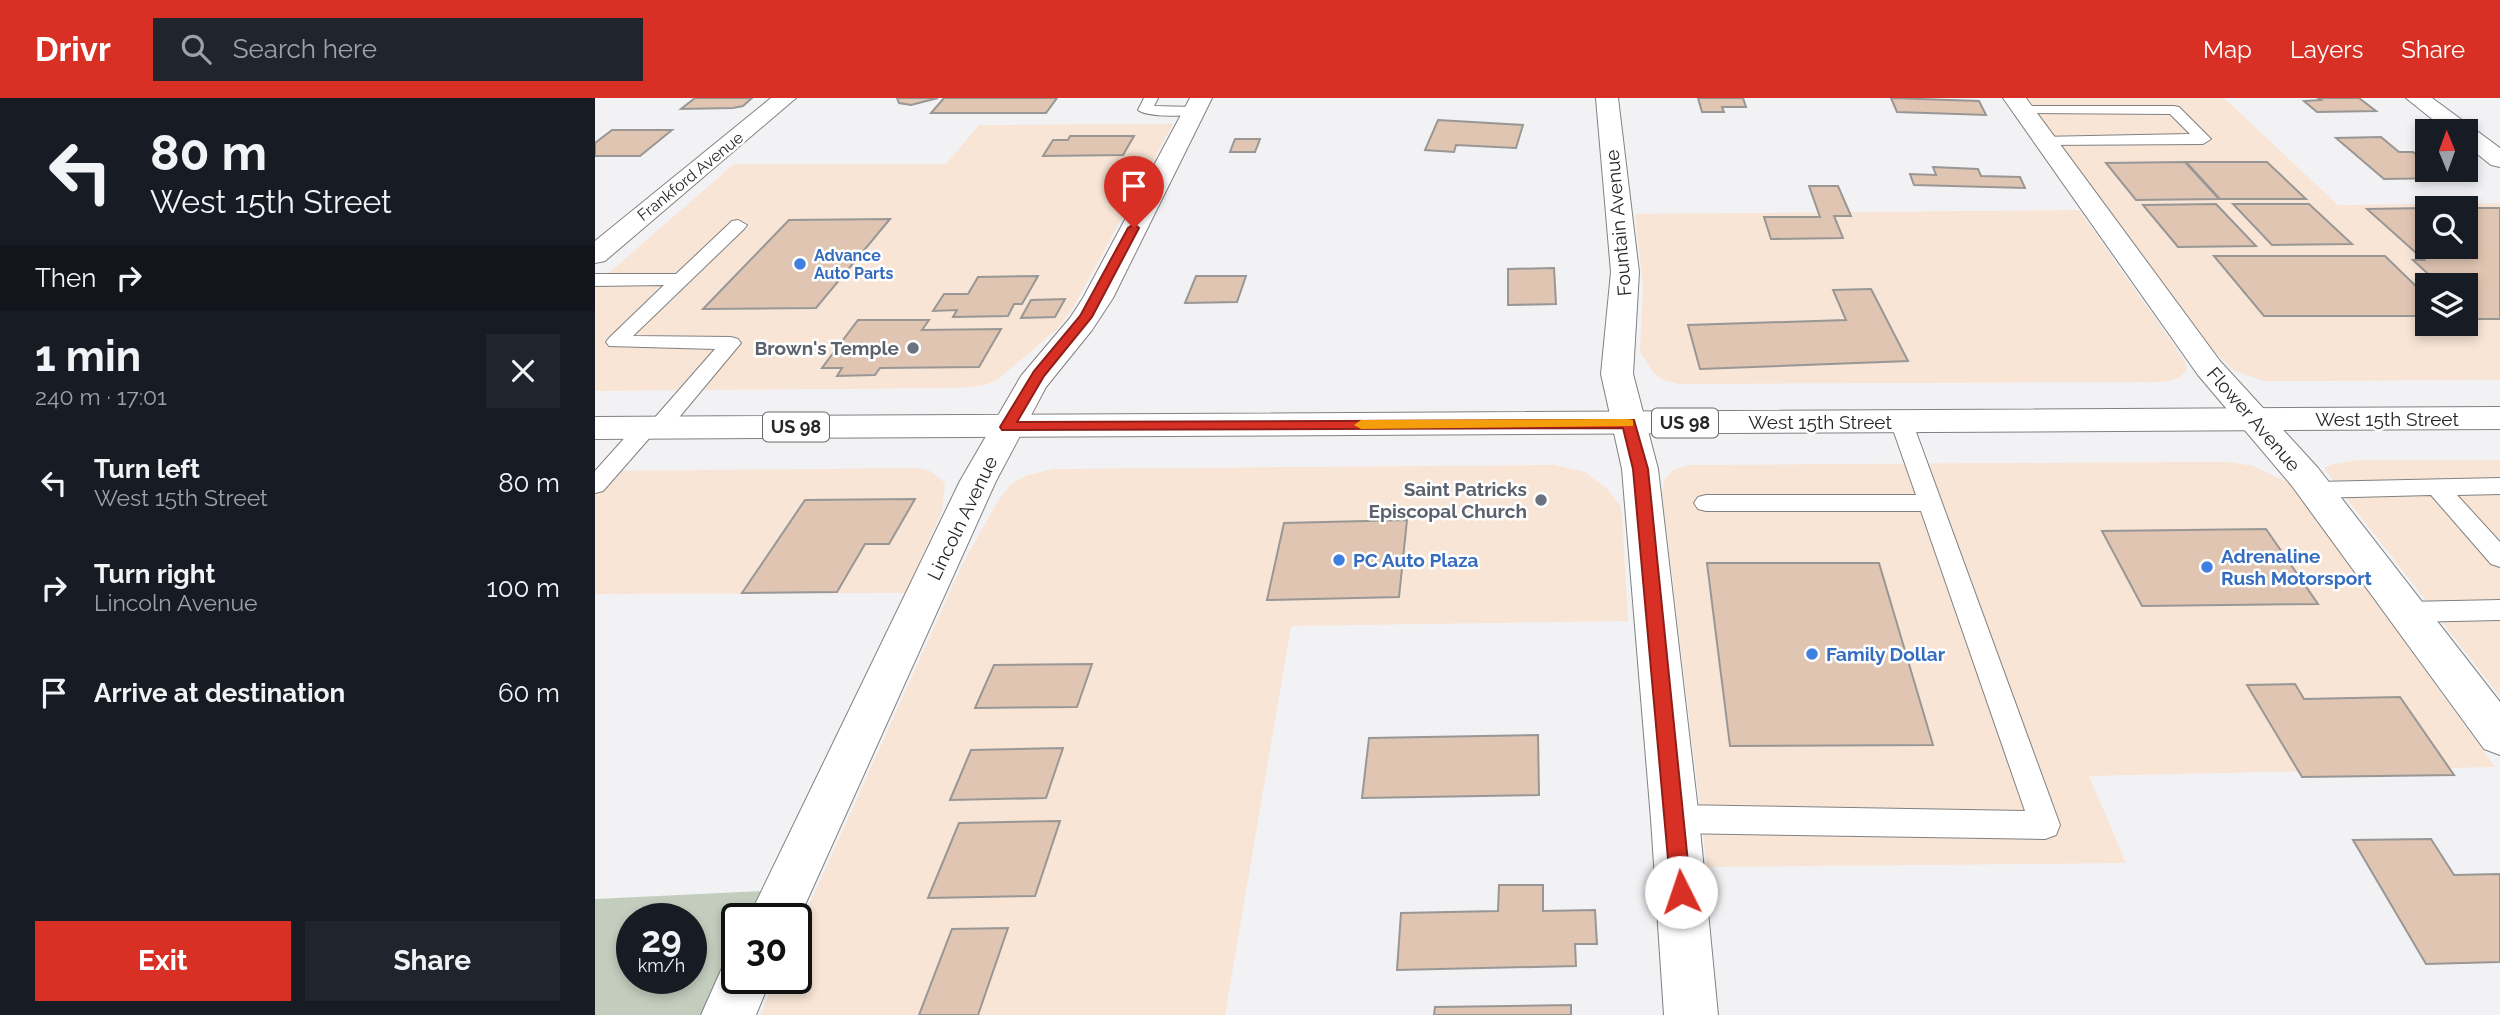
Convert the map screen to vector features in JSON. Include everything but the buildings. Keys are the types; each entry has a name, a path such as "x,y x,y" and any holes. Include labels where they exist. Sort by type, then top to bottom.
{"main road":[{"name":"Frankford Avenue","path":"595,255 785,98"},
{"name":"Fountain Avenue","path":"1607,98 1625,272 1618,374 1640,469 1675,819 1691,1015"},
{"path":"2417,98 2446,119"},
{"name":"Flower Avenue","path":"2018,104 2209,369 2315,490 2500,736"},
{"name":"Lincoln Avenue","path":"780,903 978,481 1032,383 1081,324 1098,298 1197,105"},
{"path":"2478,143 2500,160"},
{"name":"West 15th Street","path":"595,428 2254,419 2495,423"},
{"path":"728,1015 738,994"}],"lane":[{"path":"1151,98 1145,110 1197,105"},
{"path":"2018,104 2081,110 2174,110 2203,139 2044,140"},
{"path":"2081,110 2106,140"},
{"path":"595,484 652,428 731,343 616,342 738,225"},
{"path":"595,280 681,279"},
{"path":"1675,819 2045,825 1901,421"},
{"path":"2315,490 2500,486"},
{"path":"2437,487 2500,558"},
{"path":"1706,503 1930,503"},
{"path":"2407,611 2500,610"}],"shaded area":[{"path":"2028,98 2224,98 2338,205 2415,204 2415,259 2478,259 2478,203 2500,203 2500,380 2263,381 2233,370 2209,346 2109,214"},
{"path":"1173,124 1073,308 1057,329 996,381 980,386 956,388 595,391 595,285 734,164 946,164 979,125"},
{"path":"2079,210 2185,361 2187,370 2179,378 2164,382 1679,384 1665,381 1654,373 1640,352 1643,286 1635,214"},
{"path":"2361,460 2500,460 2500,697 2325,470 2325,467 2333,464"},
{"path":"2229,462 2253,466 2285,481 2295,490 2495,767 2089,776 2126,863 1707,867 1662,491 1665,479 1673,470 1687,465"},
{"path":"1554,465 1585,472 1607,489 1620,505 1628,621 1291,626 1225,1015 760,1015 769,994 812,994 810,903 962,565 1010,485 1025,476 1054,469"},
{"path":"917,468 930,471 945,483 942,512 905,593 595,594 595,471"}],"green space":[{"path":"763,891 758,903 721,903 721,986 708,1015 595,1015 595,899"}],"slow traffic":[{"path":"1361,425 1628,423"}],"place":[{"name":"Advance Auto Parts","path":"800,264"},
{"name":"Brown's Temple","path":"913,348"},
{"name":"Saint Patricks Episcopal Church","path":"1541,500"},
{"name":"PC Auto Plaza","path":"1339,560"},
{"name":"Adrenaline Rush Motorsport","path":"2207,567"},
{"name":"Family Dollar","path":"1812,654"}],"route":[{"path":"1134,228 1086,317 1032,383 1007,427 1629,423 1640,469 1681,892"}]}
